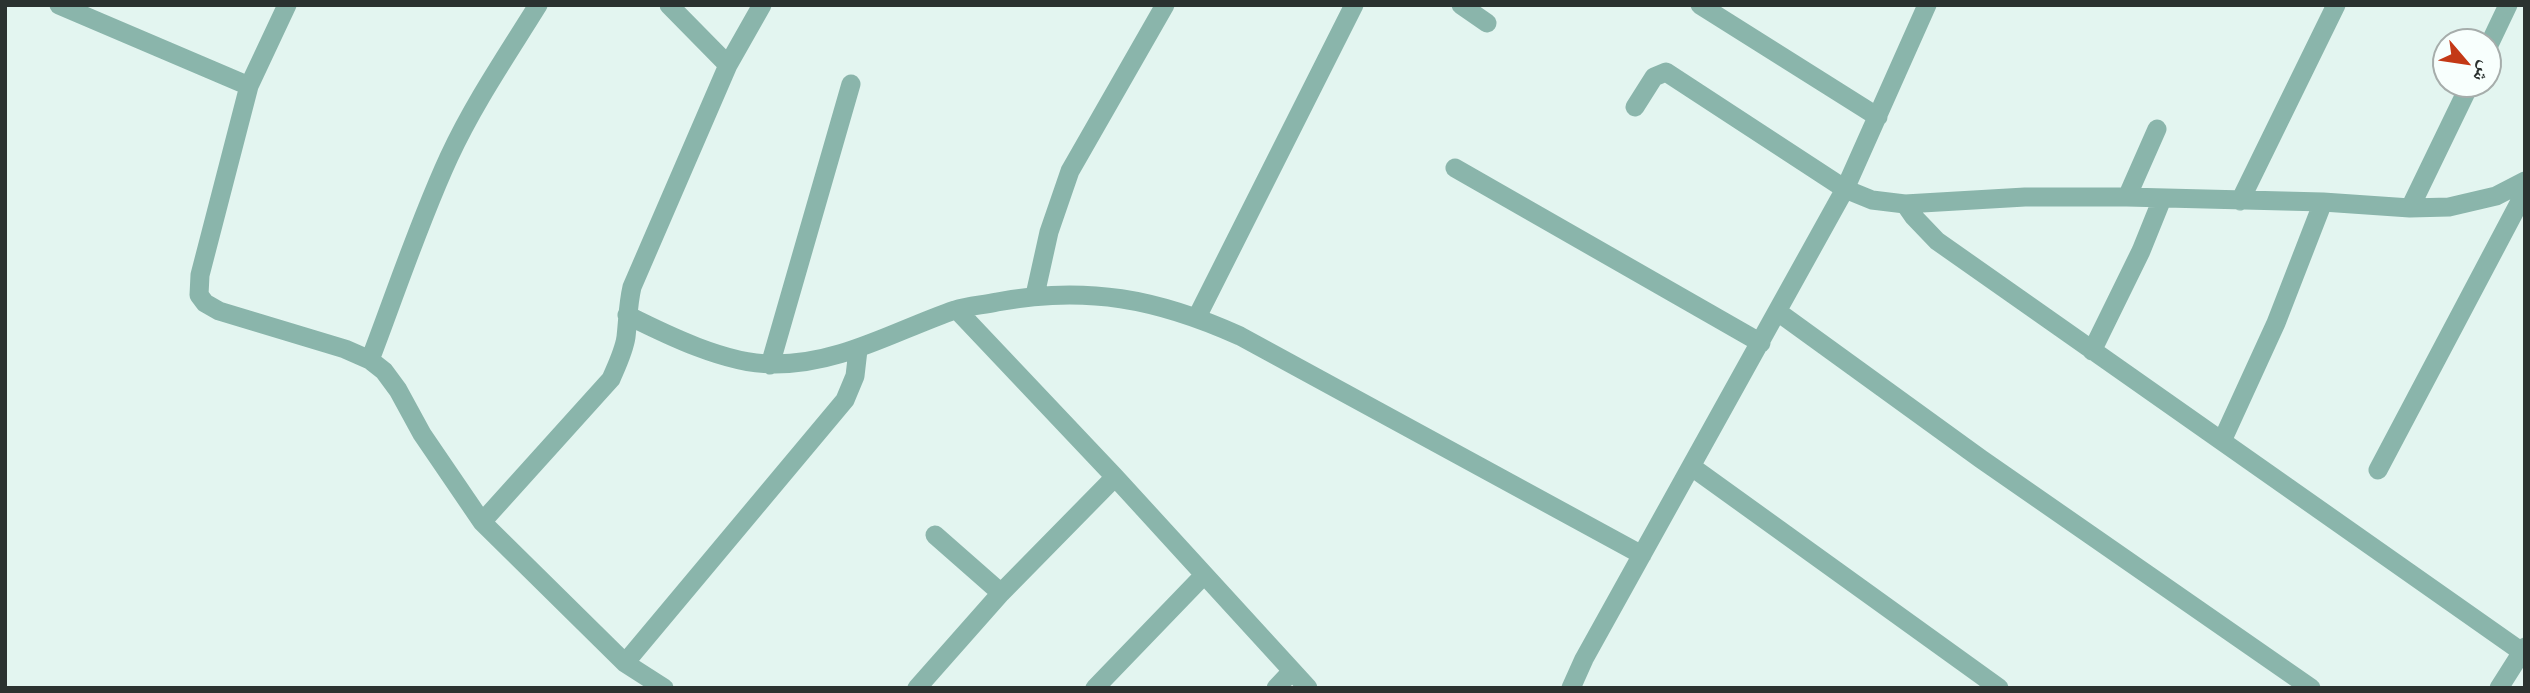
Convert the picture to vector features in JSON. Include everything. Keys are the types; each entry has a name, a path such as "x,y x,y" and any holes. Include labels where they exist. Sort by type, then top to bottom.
{"street":[{"path":"59,5 249,86"},
{"path":"287,5 249,86 200,275 199,295 205,303 219,311 345,349 370,360 384,371 398,390 422,434 482,522 625,663 663,688"},
{"path":"370,360 450,155 478,100 538,5"},
{"path":"669,5 728,65"},
{"path":"482,522 611,379 626,337 626,315 632,287 728,65 762,5"},
{"path":"1035,295 1049,232 1070,171 1165,5"},
{"path":"1197,317 1354,5"},
{"path":"1461,5 1487,23"},
{"path":"1700,5 1878,117"},
{"path":"1571,688 1584,659 1846,189 1927,5"},
{"path":"2240,201 2336,5"},
{"path":"2497,28 2508,5"},
{"path":"1635,107 1654,77 1666,72 1846,189 1872,200 1905,204 2025,197 2127,197 2323,202 2410,208 2449,206 2496,196 2525,181"},
{"path":"770,365 850,84"},
{"path":"2410,208 2463,98"},
{"path":"2127,197 2157,130"},
{"path":"1455,168 1761,343"},
{"path":"2378,470 2525,192"},
{"path":"2092,351 2136,264 2162,199"},
{"path":"2222,441 2276,323 2323,202"},
{"path":"1905,204 1937,241 2523,649 2499,688"},
{"path":"626,315 722,355 770,365 806,362 858,350 957,310 1035,295 1100,296 1150,303 1197,317 1252,343 1642,555"},
{"path":"957,310 1115,477 1308,688"},
{"path":"1778,312 1981,459 2311,688"},
{"path":"625,663 845,400 855,376 858,350"},
{"path":"1692,467 1999,688"},
{"path":"917,688 1001,593 1115,477"},
{"path":"935,535 1001,593"},
{"path":"1095,688 1204,575"},
{"path":"1276,688 1292,671"}]}
